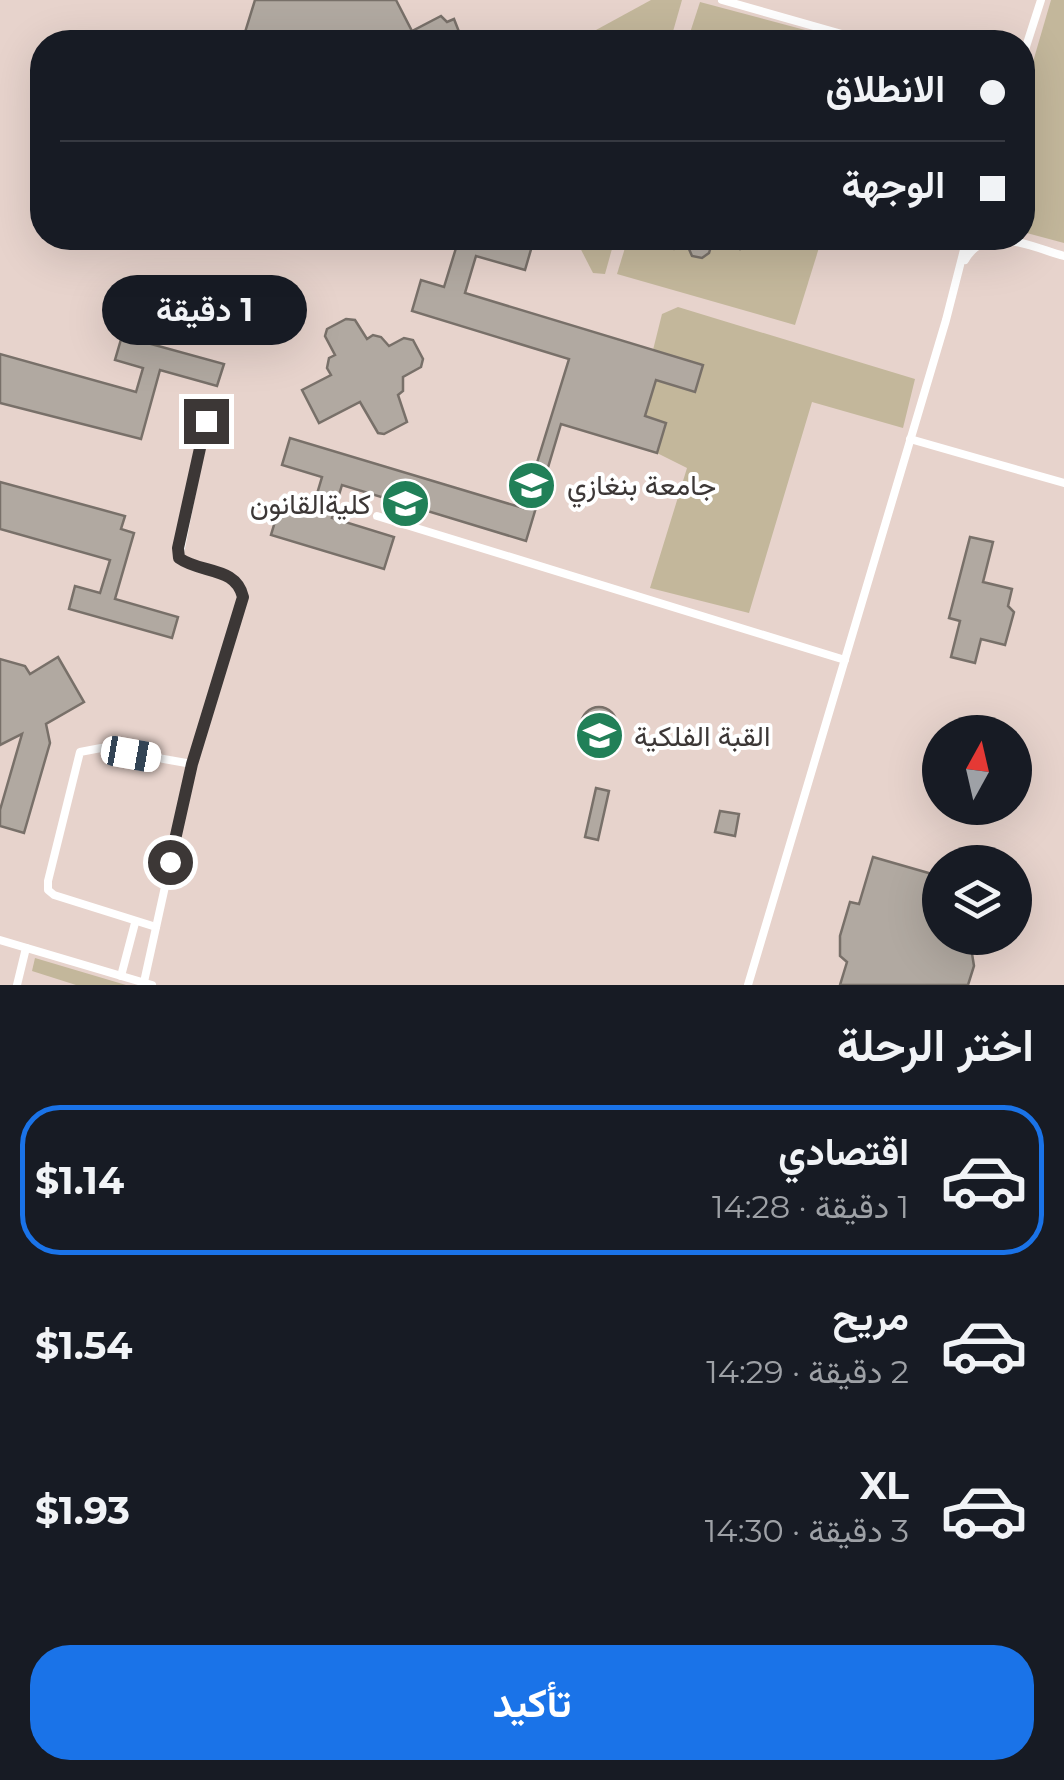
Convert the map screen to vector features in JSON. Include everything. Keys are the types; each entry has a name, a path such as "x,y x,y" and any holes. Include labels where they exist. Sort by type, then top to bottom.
{"lane":[{"path":"722,0 828,30"},
{"path":"1031,30 1041,0"},
{"path":"1035,249 1064,256"},
{"path":"748,985 964,250"},
{"path":"959,271 972,250"},
{"path":"0,940 148,984 156,927 192,764 243,597 240,586 230,576 179,558 206,421"},
{"path":"910,439 1064,483"},
{"path":"377,516 845,660"},
{"path":"156,927 54,896 48,890 48,881 80,752 100,748 192,764"},
{"path":"121,976 135,923"},
{"path":"17,985 26,948"}],"shaded area":[{"name":"جامعة بنغازي","path":"0,0 1064,0 1064,985 0,985"},
{"path":"651,0 682,0 673,30 596,30"},
{"path":"1051,0 1064,0 1064,243 1035,235 1035,55"},
{"path":"700,2 805,30 691,30"},
{"path":"581,250 612,250 605,274 593,273"},
{"path":"624,250 818,250 795,325 617,274"},
{"path":"678,307 915,379 903,428 812,402 749,613 650,588 687,468 657,453 645,416 656,380 695,392 703,366 653,350 662,314"},
{"path":"35,958 126,985 76,985 32,971"}],"building":[{"path":"255,0 396,0 411,30 246,30"},
{"path":"441,16 447,22 454,19 458,30 414,30"},
{"path":"455,250 531,250 525,270 476,256 465,293 703,365 695,392 656,380 645,416 666,423 657,453 561,424 526,541 342,485 332,518 394,537 384,569 271,535 280,505 311,514 322,477 282,465 290,438 523,508 569,359 412,311 421,280 444,287"},
{"path":"689,250 710,250 702,258 692,256"},
{"path":"346,319 355,320 367,339 373,335 381,337 389,346 404,338 413,340 423,359 421,367 403,377 403,391 398,395 407,422 384,434 378,433 360,402 319,423 302,390 331,375 327,368 329,358 335,355 325,336 327,329"},
{"path":"122,336 224,364 217,386 160,370 141,439 0,403 0,354 136,392 143,368 115,360"},
{"path":"0,482 125,516 121,529 134,533 115,599 178,617 172,638 69,609 75,586 100,593 110,560 0,529"},
{"path":"970,537 993,542 983,582 1012,589 1008,606 1014,612 1005,645 981,639 975,663 951,657 960,621 949,618"},
{"path":"58,657 84,702 46,724 50,743 24,833 0,826 0,810 22,734 0,745 0,659 25,666 30,674"},
{"path":"599,707 612,712 617,725 612,738 599,743 586,738 581,725 586,712"},
{"path":"596,788 609,791 598,840 585,837"},
{"path":"720,811 739,814 735,836 715,832"},
{"path":"873,857 922,871 922,955 972,955 974,966 968,985 840,985 847,962 840,956 840,936 850,902 859,904"}],"place":[{"name":"جامعة بنغازي","path":"532,485"},
{"name":"كليةالقانون","path":"406,504"},
{"name":"القبة الفلكية","path":"599,736"}],"route":[{"path":"170,862 192,764 243,597 240,586 230,576 179,558 206,421"}]}
